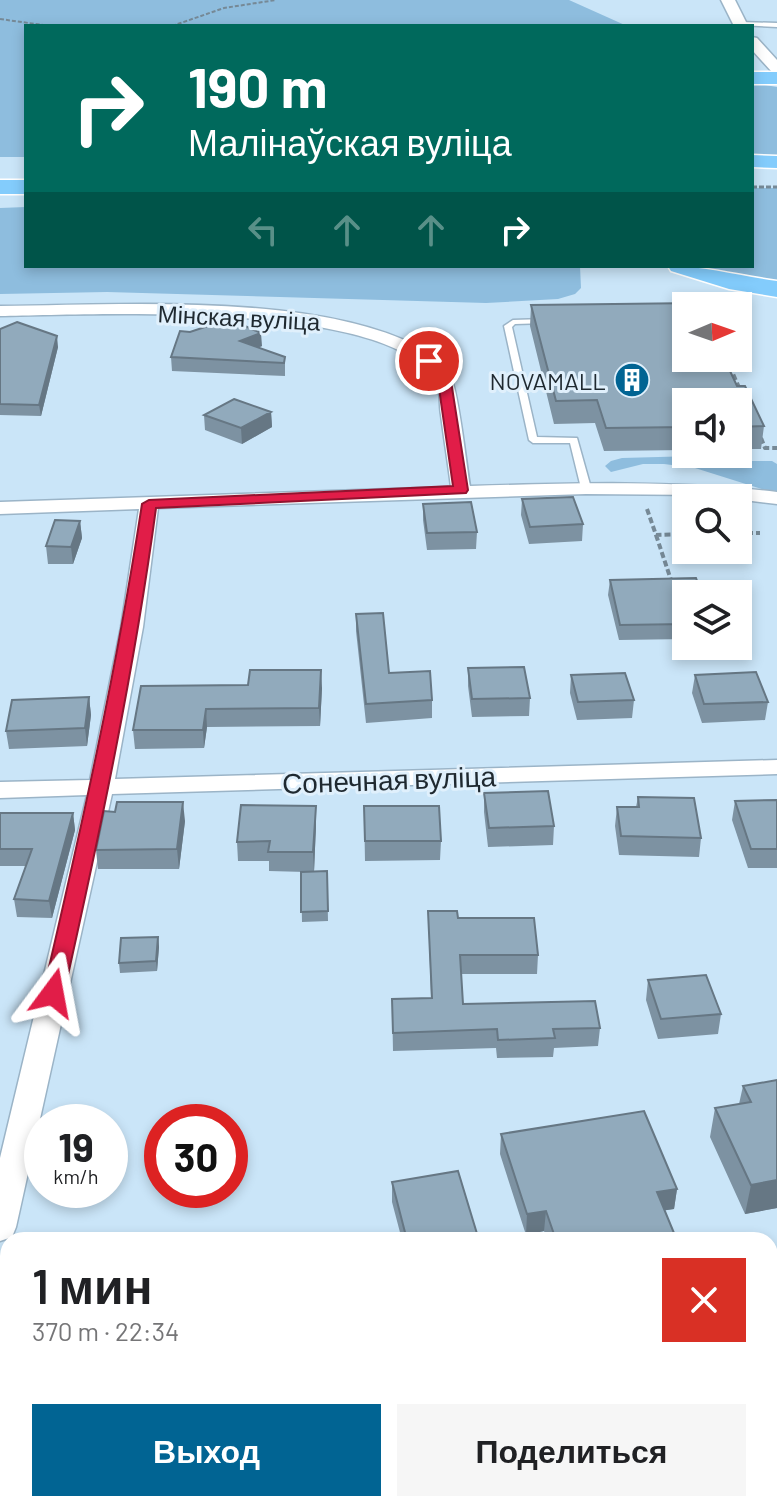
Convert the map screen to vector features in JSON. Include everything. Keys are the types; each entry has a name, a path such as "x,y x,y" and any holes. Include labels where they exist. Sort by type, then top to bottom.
{"highway":[{"path":"754,78 777,78"},
{"path":"754,163 777,164"},
{"path":"0,177 24,177"},
{"path":"754,177 777,177"},
{"path":"0,187 24,187"},
{"path":"686,268 729,282 777,289"}],"main road":[{"path":"728,0 740,24"},
{"path":"754,43 777,69"}],"street":[{"name":"Мінская вуліца","path":"0,311 278,314 371,331 429,361 445,381 461,490"},
{"path":"0,508 586,488 704,489 777,498"},
{"path":"0,1227 101,788 132,627 149,504"},
{"name":"Сонечная вуліца","path":"0,790 777,767"}],"lane":[{"path":"754,25 777,25"},
{"path":"553,320 513,322 508,326 533,440 574,440 586,488"}],"path":[{"path":"178,24 224,8 276,0"},
{"path":"0,19 36,24"},
{"path":"754,187 777,187"},
{"path":"760,437 765,448 777,448"},
{"path":"645,501 673,588 661,588"},
{"path":"752,533 760,533"},
{"path":"656,535 672,534"}],"shaded area":[{"path":"0,0 569,0 623,24 24,24 24,157 0,157"},
{"path":"754,83 777,87 777,159 754,159"},
{"path":"754,188 777,188 777,285 705,268 754,268"},
{"path":"24,207 24,268 580,268 581,288 575,294 558,299 486,303 107,292 0,294 0,208"},
{"path":"672,457 672,465 643,464 611,472 605,466 622,458"},
{"path":"752,461 777,464 777,491 695,468 752,468"}],"building":[{"name":"NOVAMALL","path":"672,303 672,372 730,372 737,386 746,388 672,388 672,427 606,428 597,400 556,401 531,305"},
{"path":"229,319 261,333 240,341 285,357 284,363 171,357 180,331 190,332"},
{"path":"17,322 57,336 39,405 0,404 0,329"},
{"path":"234,399 271,412 241,428 204,415"},
{"name":"NOVAMALL","path":"752,401 764,426 752,426"},
{"path":"573,497 583,524 530,527 522,499"},
{"path":"471,502 477,532 427,533 423,504"},
{"path":"55,520 80,521 71,547 46,546"},
{"path":"696,578 697,580 672,580 672,624 620,625 610,580"},
{"path":"383,613 389,673 430,671 432,700 366,704 356,614"},
{"path":"524,667 530,698 472,699 468,668"},
{"path":"250,670 321,670 319,708 206,709 203,730 133,730 141,686 248,685"},
{"path":"756,672 768,702 704,704 695,675"},
{"path":"625,673 634,700 578,702 571,675"},
{"path":"89,697 85,728 6,731 12,700"},
{"path":"548,791 554,826 489,828 484,793"},
{"path":"638,797 694,798 701,838 621,836 617,807 639,807"},
{"path":"777,800 777,849 751,849 735,801"},
{"path":"117,802 183,802 177,849 96,850 104,811 115,812"},
{"path":"241,805 316,806 313,852 268,852 270,841 237,842"},
{"path":"364,806 439,806 441,841 365,841"},
{"path":"0,813 73,813 49,901 14,899 32,849 0,849"},
{"path":"327,871 328,911 301,912 301,872"},
{"path":"428,911 457,911 458,918 534,918 538,955 460,955 463,1004 595,1001 600,1028 553,1029 555,1038 498,1040 497,1029 393,1033 392,999 432,998"},
{"path":"158,937 156,961 119,963 121,938"},
{"path":"706,975 721,1014 661,1019 648,980"},
{"path":"777,1080 777,1180 751,1185 715,1108 751,1102 743,1086"},
{"path":"644,1111 677,1189 657,1192 674,1232 553,1232 546,1211 527,1214 501,1134"},
{"path":"458,1171 476,1232 405,1232 392,1182"}],"place":[{"name":"NOVAMALL","path":"632,380"}],"route":[{"path":"53,993 101,788 132,627 149,504 461,490 445,381 429,361"}]}
